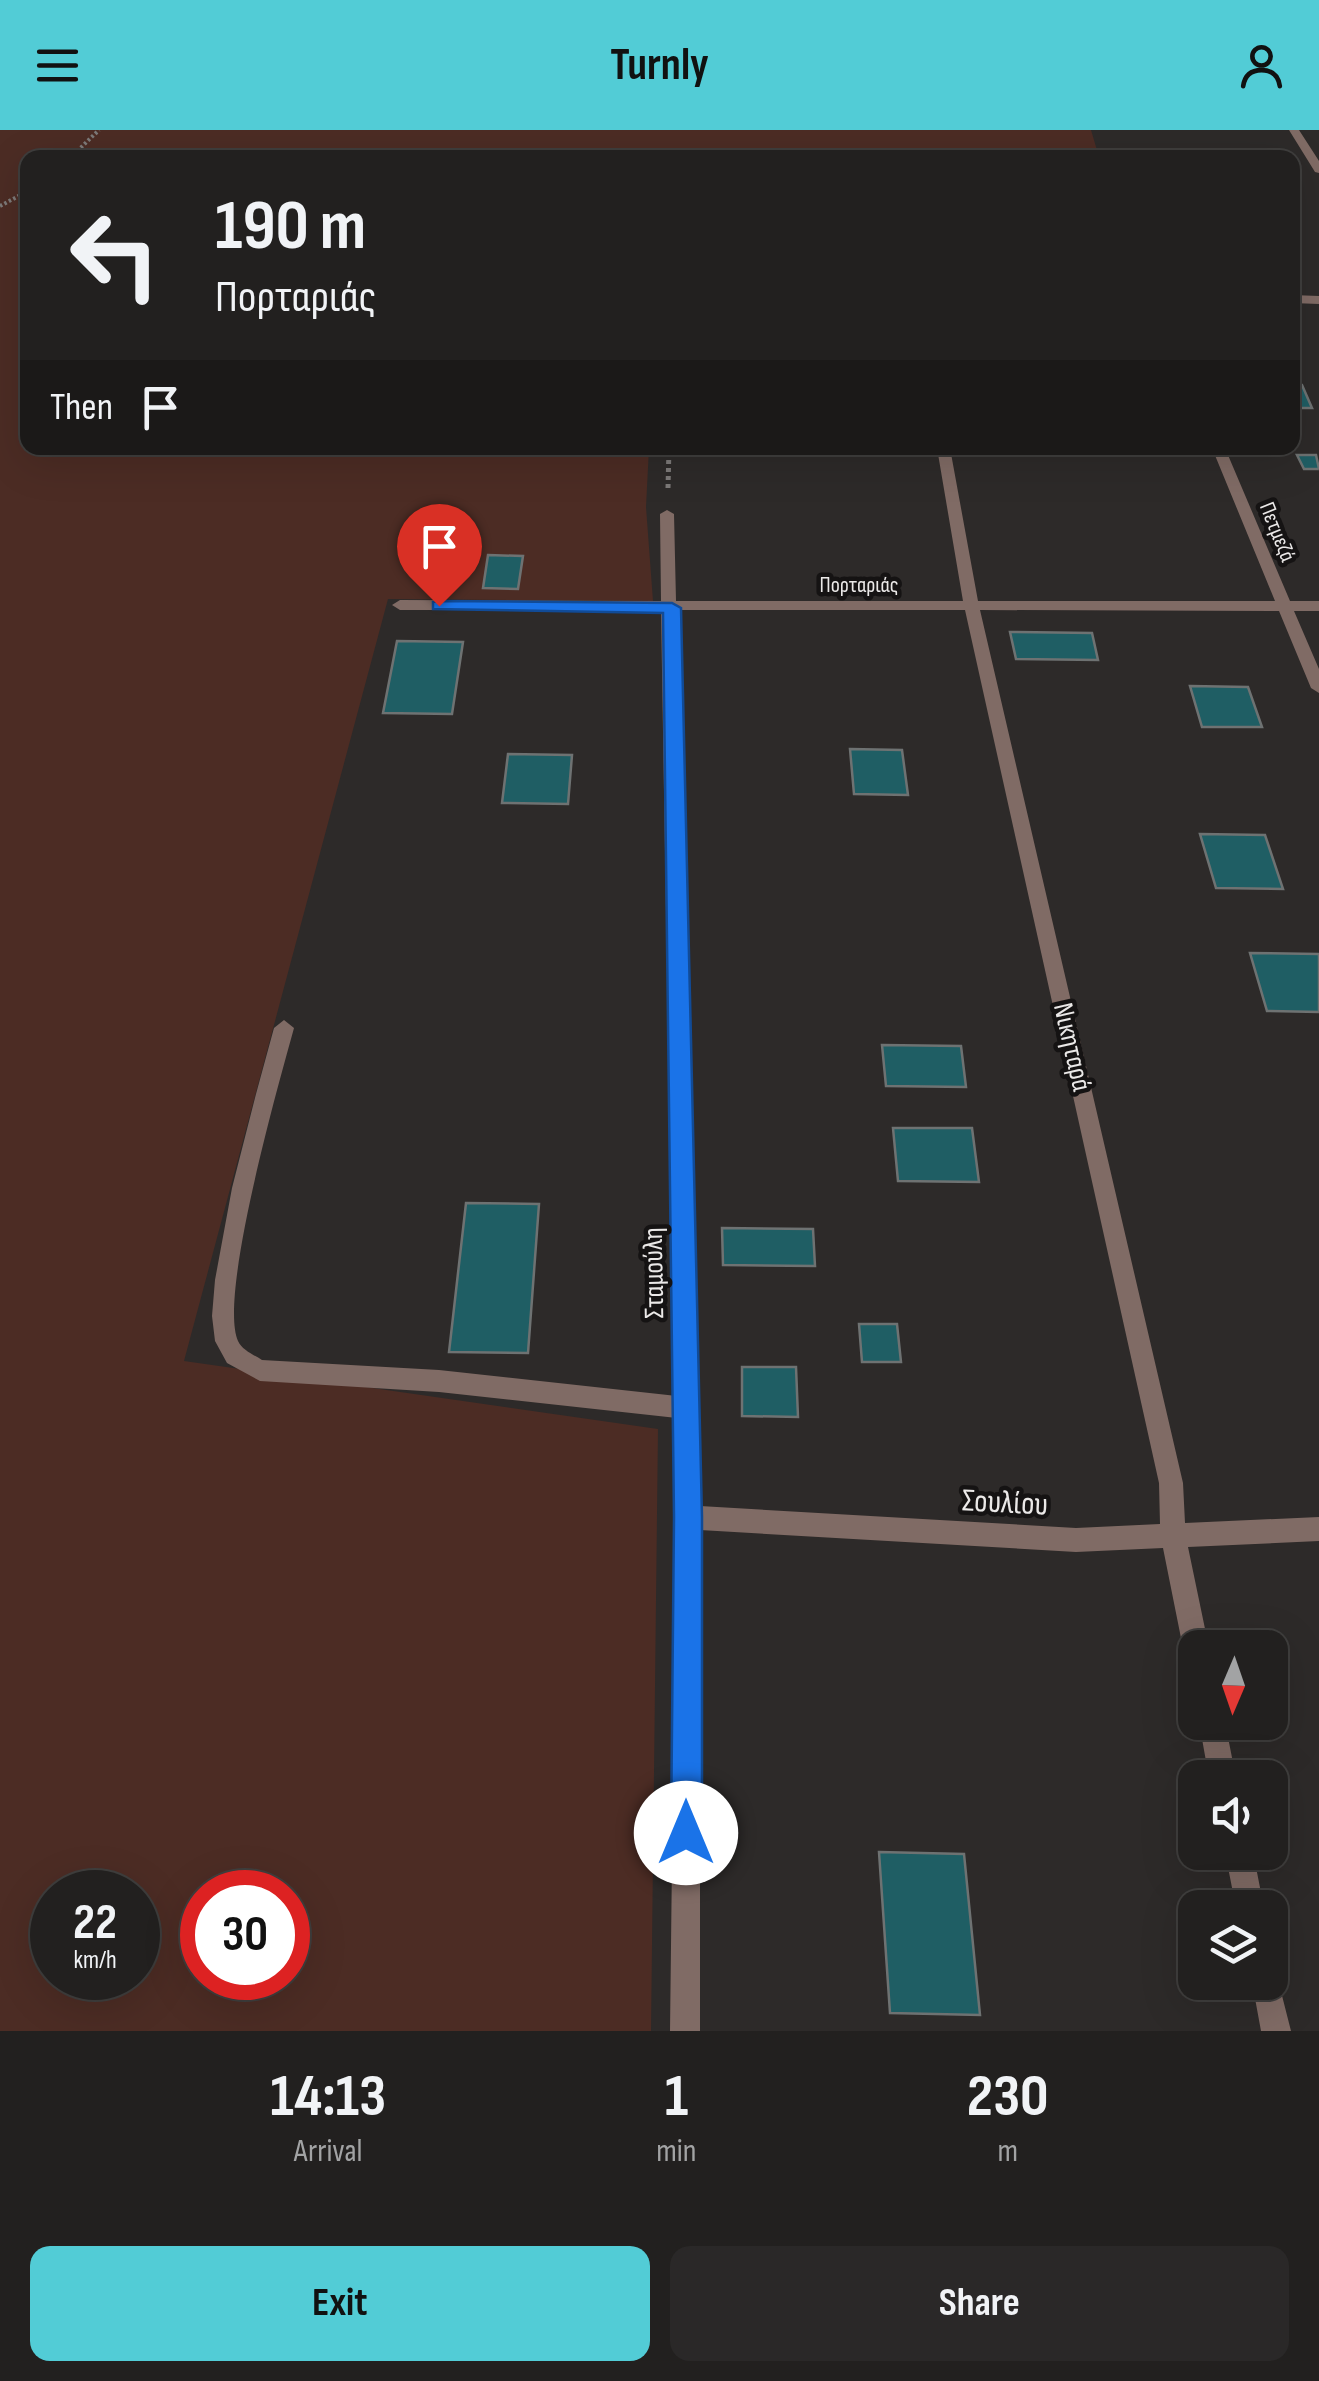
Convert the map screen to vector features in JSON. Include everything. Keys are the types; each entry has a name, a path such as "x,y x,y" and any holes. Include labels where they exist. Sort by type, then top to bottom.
{"street":[{"path":"1294,130 1319,170"},
{"name":"Νικηταρά","path":"944,455 972,607 1171,1483 1174,1536 1192,1630"},
{"name":"Πετμεζά","path":"1221,455 1319,688"},
{"name":"Σταμούλη","path":"667,514 672,608 688,1517 686,2031"},
{"name":"Πορταριάς","path":"400,605 1319,606"},
{"path":"284,1028 242,1195 226,1288 226,1340 237,1358 260,1370 440,1382 686,1408"},
{"name":"Σουλίου","path":"688,1517 1076,1540 1319,1529"},
{"path":"1270,2000 1276,2031"}],"path":[{"path":"78,150 99,130"},
{"path":"667,514 669,455"}],"shaded area":[{"path":"0,130 1091,130 1097,150 20,150 20,455 649,455 646,507 653,601 388,599 184,1361 658,1429 651,2031 0,2031"}],"building":[{"path":"1300,385 1302,385 1312,408 1300,408"},
{"path":"1297,455 1316,455 1319,469 1304,469"},
{"path":"488,555 523,556 518,589 483,588"},
{"path":"1010,632 1092,633 1098,660 1016,659"},
{"path":"397,641 463,642 452,714 383,713"},
{"path":"1190,686 1248,687 1262,727 1202,727"},
{"path":"850,749 902,750 908,795 854,794"},
{"path":"508,754 572,755 568,804 502,803"},
{"path":"1200,834 1265,835 1283,889 1216,888"},
{"path":"1250,953 1319,954 1319,1012 1267,1011"},
{"path":"882,1045 961,1046 966,1087 886,1086"},
{"path":"893,1128 972,1128 979,1182 898,1181"},
{"path":"466,1203 539,1204 528,1353 449,1352"},
{"path":"722,1228 813,1229 815,1266 723,1265"},
{"path":"859,1324 897,1324 901,1362 862,1362"},
{"path":"742,1367 796,1367 798,1417 742,1416"},
{"path":"879,1852 964,1854 980,2015 890,2013"}],"route":[{"path":"439,606 672,608 688,1517 686,1833"}]}
